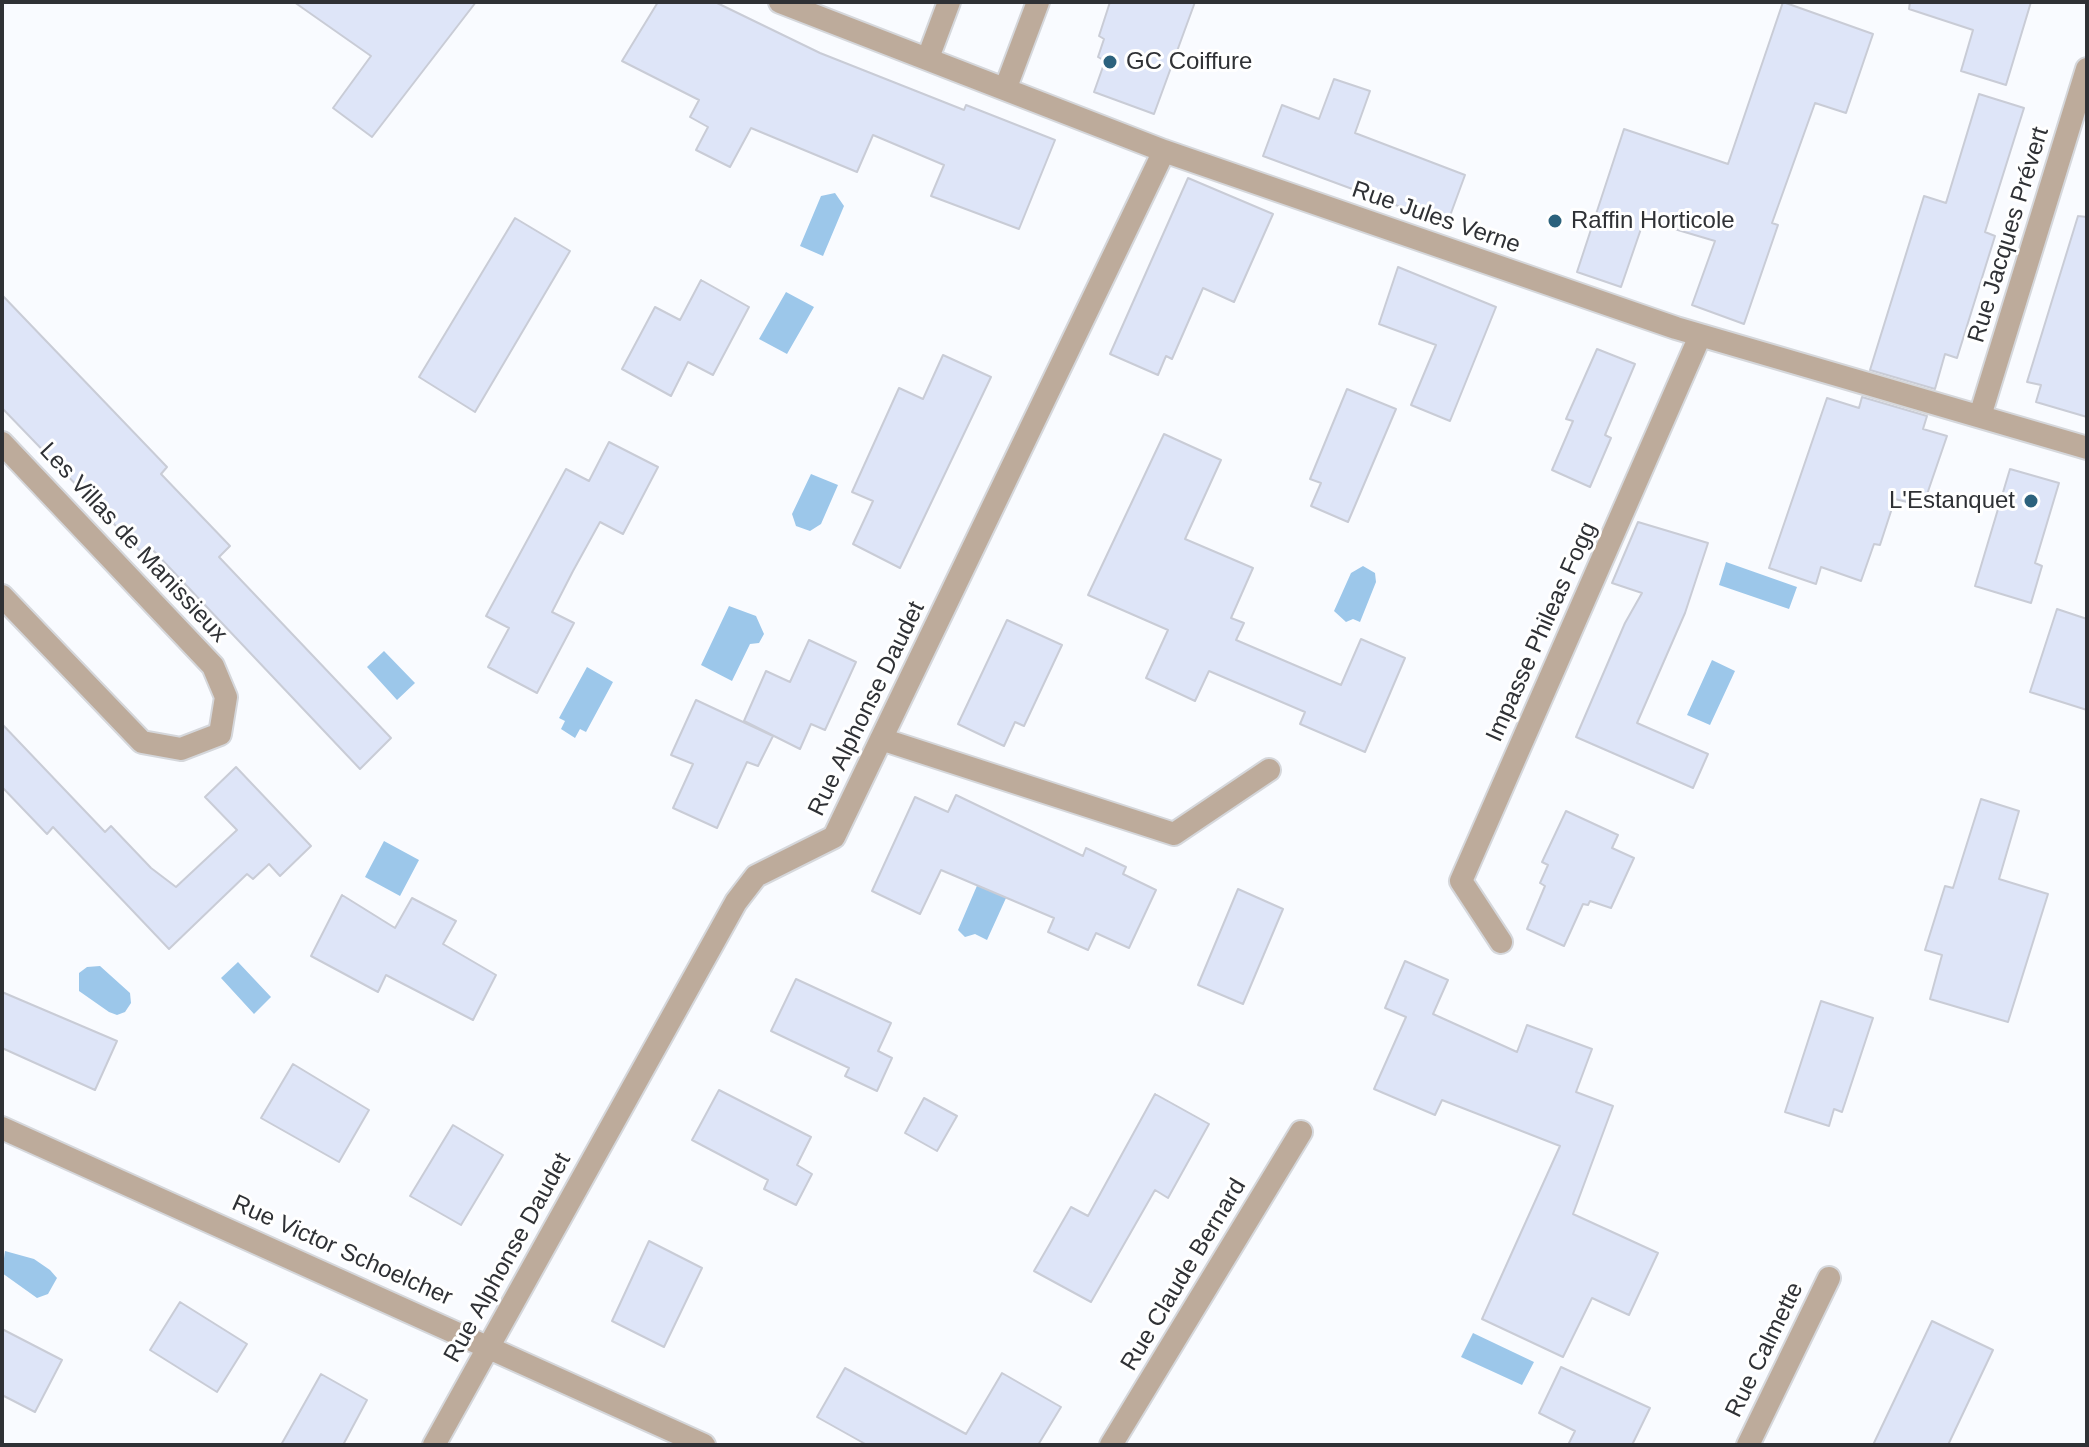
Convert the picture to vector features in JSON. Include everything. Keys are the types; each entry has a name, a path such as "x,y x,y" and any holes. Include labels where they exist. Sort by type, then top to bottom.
{"street":[{"name":"Rue Jules Verne","path":"780,2 1006,87 1164,151 1700,336 2087,448"},
{"path":"928,58 949,2"},
{"path":"1006,87 1038,2"},
{"name":"Rue Jacques Prévert","path":"1980,416 2087,69"},
{"name":"Rue Alphonse Daudet","path":"434,1445 736,902 756,876 834,837 1164,151"},
{"name":"Impasse Phileas Fogg","path":"1501,942 1461,881 1700,336"},
{"name":"Les Villas de Manissieux","path":"2,443 213,666 226,697 220,734 181,749 142,742 2,596"},
{"path":"881,739 1174,834 1269,770"},
{"name":"Rue Victor Schoelcher","path":"2,1128 704,1445"},
{"name":"Rue Claude Bernard","path":"1111,1445 1301,1132"},
{"name":"Rue Calmette","path":"1748,1445 1829,1278"}],"water":[{"path":"835,193 844,206 823,256 800,246 821,196"},
{"path":"786,292 814,307 787,354 759,339"},
{"path":"811,474 838,485 821,524 810,531 796,526 792,514"},
{"path":"1726,562 1797,587 1789,609 1719,585"},
{"path":"1363,566 1375,573 1376,582 1360,622 1353,619 1346,622 1334,611 1351,573"},
{"path":"729,606 756,616 764,634 759,643 750,644 732,681 701,665"},
{"path":"384,651 415,683 397,700 367,667"},
{"path":"1712,660 1735,671 1710,725 1687,715"},
{"path":"587,667 613,682 586,732 580,729 575,738 561,729 565,721 559,718"},
{"path":"384,841 419,860 400,896 365,877"},
{"path":"982,874 1011,887 987,940 975,934 965,937 958,930"},
{"path":"238,962 271,997 254,1014 221,978"},
{"path":"100,966 130,993 131,1003 125,1012 117,1015 109,1012 79,991 79,973 87,967"},
{"path":"5,1251 34,1259 50,1270 57,1278 48,1294 37,1298 2,1273"},
{"path":"1473,1333 1534,1362 1522,1385 1461,1357"}],"building":[{"path":"294,2 476,2 372,137 333,108 371,56"},
{"path":"658,2 715,2 820,53 964,110 966,105 1055,140 1019,229 931,196 944,165 873,135 857,172 751,128 730,167 696,150 708,127 690,117 699,100 622,61"},
{"path":"1110,2 1195,2 1154,114 1094,92 1105,61 1098,57 1104,39 1099,36"},
{"path":"1783,2 1873,34 1846,113 1815,103 1772,223 1778,225 1744,324 1692,305 1715,241 1644,220 1621,287 1577,272 1624,129 1728,164"},
{"path":"1910,2 2031,2 2006,85 1961,71 1973,30 1909,9"},
{"path":"1334,79 1370,91 1355,133 1465,175 1447,224 1263,156 1282,105 1319,119"},
{"path":"1979,94 2024,108 1985,232 1995,236 1957,358 1945,354 1935,389 1870,370 1924,196 1946,203"},
{"path":"1188,178 1273,214 1234,302 1203,288 1172,359 1166,356 1158,375 1110,354"},
{"path":"2078,216 2087,217 2087,417 2036,402 2041,385 2027,382"},
{"path":"515,218 570,251 475,412 419,377"},
{"path":"1398,267 1496,307 1450,421 1411,405 1436,345 1379,324"},
{"path":"701,280 749,307 713,375 688,362 671,396 622,369 655,307 680,320"},
{"path":"2,295 167,467 161,474 230,546 219,557 391,738 360,769 150,547 143,554 2,408"},
{"path":"1597,349 1635,364 1605,435 1611,438 1590,487 1552,470 1573,421 1566,419"},
{"path":"943,355 991,377 900,568 853,544 873,501 852,492 899,388 923,399"},
{"path":"1347,389 1396,409 1348,522 1311,506 1321,483 1310,479"},
{"path":"1862,397 1927,416 1923,429 1947,436 1923,506 1895,499 1880,545 1874,544 1861,581 1821,567 1816,584 1769,568 1827,398 1859,408"},
{"path":"1164,434 1221,460 1185,539 1253,568 1231,618 1244,623 1236,640 1341,685 1361,639 1405,658 1365,752 1300,724 1305,712 1209,671 1195,701 1146,678 1168,630 1088,595"},
{"path":"609,442 658,467 623,534 600,522 573,571 552,612 574,623 537,693 488,667 509,628 486,616 566,469 589,481"},
{"path":"2010,469 2059,483 2035,563 2042,566 2031,603 1975,586"},
{"path":"1638,522 1708,543 1685,613 1637,723 1708,754 1693,788 1576,737 1625,623 1642,593 1612,583"},
{"path":"2057,609 2087,619 2087,710 2030,692"},
{"path":"1007,620 1062,645 1024,726 1015,722 1004,746 958,724"},
{"path":"809,640 856,662 825,730 811,724 800,749 744,721 766,671 790,682"},
{"path":"696,700 773,736 758,766 747,762 717,828 673,808 693,764 671,755"},
{"path":"2,724 105,832 111,826 151,868 176,887 237,830 205,797 236,767 311,846 280,876 269,864 253,879 247,874 169,949 53,827 47,834 2,787"},
{"path":"956,795 1083,856 1086,848 1126,867 1123,874 1156,890 1129,948 1096,933 1088,950 1048,932 1054,918 941,870 920,914 872,891 915,797 948,812"},
{"path":"1981,799 2019,811 1999,879 2048,894 2008,1022 1930,999 1942,955 1925,950 1945,886 1953,888"},
{"path":"1566,811 1618,835 1612,848 1634,858 1611,908 1590,901 1588,905 1583,904 1564,946 1527,929 1545,886 1540,883 1548,865 1542,862"},
{"path":"1238,889 1283,909 1243,1004 1198,985"},
{"path":"342,895 395,928 412,898 456,921 443,944 496,975 473,1020 386,975 378,992 311,956"},
{"path":"1405,961 1448,980 1433,1014 1517,1052 1527,1025 1592,1049 1576,1092 1613,1106 1573,1214 1658,1253 1629,1315 1592,1298 1563,1357 1482,1319 1560,1146 1442,1100 1435,1115 1374,1089 1406,1017 1385,1008"},
{"path":"796,979 891,1023 878,1051 892,1058 877,1091 845,1076 849,1068 771,1031"},
{"path":"2,992 117,1041 95,1090 2,1048"},
{"path":"1821,1001 1873,1018 1842,1112 1834,1109 1829,1126 1785,1112"},
{"path":"293,1064 369,1110 339,1162 261,1118"},
{"path":"719,1090 811,1137 797,1165 812,1174 796,1205 764,1189 768,1180 692,1140"},
{"path":"1155,1094 1209,1124 1168,1198 1155,1190 1091,1302 1034,1271 1071,1207 1088,1216"},
{"path":"924,1098 957,1116 937,1151 905,1133"},
{"path":"453,1125 503,1155 461,1225 410,1196"},
{"path":"649,1241 702,1268 664,1347 612,1321"},
{"path":"180,1302 247,1344 217,1392 150,1350"},
{"path":"1932,1321 1993,1350 1948,1445 1873,1445"},
{"path":"2,1329 62,1360 35,1412 2,1395"},
{"path":"1561,1367 1650,1408 1632,1445 1568,1445 1575,1431 1539,1413"},
{"path":"845,1368 966,1434 1002,1373 1061,1407 1038,1445 867,1445 817,1417"},
{"path":"321,1374 367,1400 343,1445 281,1445"}],"place":[{"name":"GC Coiffure","path":"1110,62"},
{"name":"Raffin Horticole","path":"1555,221"},
{"name":"L'Estanquet","path":"2031,501"}]}
